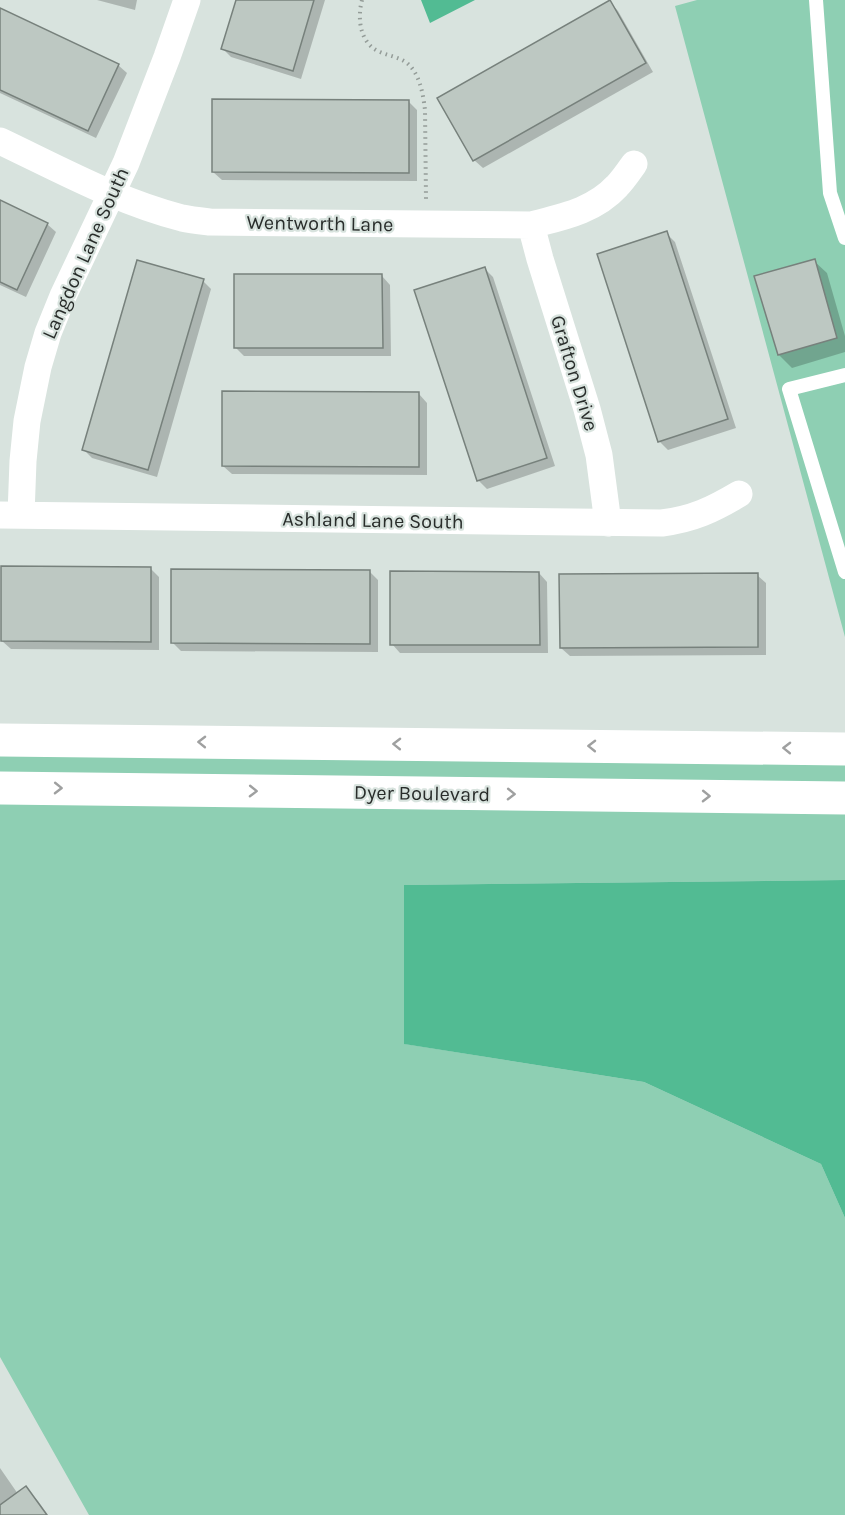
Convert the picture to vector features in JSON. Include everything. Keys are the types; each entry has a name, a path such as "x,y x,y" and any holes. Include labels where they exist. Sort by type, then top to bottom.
{"main road":[{"path":"0,740 845,749"},
{"name":"Dyer Boulevard","path":"0,788 845,798"}],"street":[{"name":"Langdon Lane South","path":"11,515 23,461 27,421 38,367 48,333 63,296 126,164 187,0"},
{"name":"Wentworth Lane","path":"0,141 112,193 156,210 185,219 210,222 531,225 591,207 616,187 634,164"},
{"name":"Grafton Drive","path":"531,225 599,455 608,523"},
{"name":"Ashland Lane South","path":"11,515 662,523 682,520 717,507 739,494"}],"lane":[{"path":"816,0 830,193 845,238"},
{"path":"845,375 789,389 845,572"}],"path":[{"path":"362,0 359,12 360,27 365,39 378,52 399,58 406,63 413,70 424,96 427,224"}],"shaded area":[{"path":"421,0 475,0 430,23"},
{"path":"697,0 845,0 845,637 675,6"},
{"path":"0,753 845,762 845,785 0,775"},
{"path":"0,801 845,811 845,880 404,885 405,1044 644,1082 821,1164 845,1218 845,1515 89,1515 0,1357"},
{"path":"845,880 845,1218 821,1164 644,1082 404,1044 404,885"}],"building":[{"path":"236,0 314,0 293,71 221,49"},
{"path":"610,0 646,63 473,161 437,98"},
{"path":"0,8 119,64 88,131 0,90"},
{"path":"212,99 409,100 409,173 212,172"},
{"path":"0,200 48,223 17,290 0,282"},
{"path":"667,231 728,419 658,442 597,254"},
{"path":"815,259 837,338 778,355 754,276"},
{"path":"137,260 204,279 148,470 82,450"},
{"path":"485,267 547,458 477,481 414,290"},
{"path":"234,274 382,274 383,348 234,348"},
{"path":"222,391 419,392 419,467 222,466"},
{"path":"1,566 151,567 151,642 1,641"},
{"path":"171,569 370,570 370,644 171,643"},
{"path":"390,571 539,572 540,645 390,645"},
{"path":"758,573 758,647 560,648 559,574"},
{"path":"26,1486 47,1515 0,1515 0,1505"}]}
